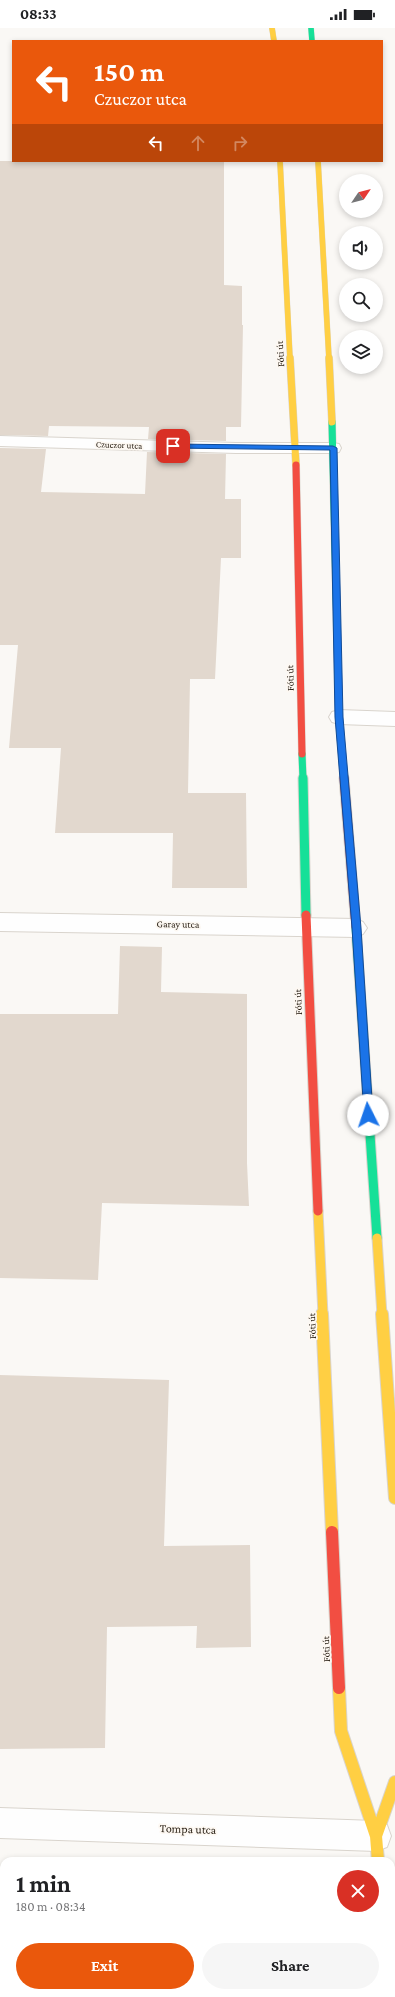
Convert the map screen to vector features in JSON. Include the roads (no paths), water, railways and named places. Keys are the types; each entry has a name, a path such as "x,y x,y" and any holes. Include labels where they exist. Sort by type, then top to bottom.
{"street":[{"path":"272,28 274,40"},
{"path":"311,28 312,40"},
{"name":"Fóti út","path":"280,162 296,448 306,927 341,1731 377,1848"},
{"path":"318,162 333,448 339,717 390,1380 395,1498"},
{"name":"Czuczor utca","path":"0,441 333,448"},
{"path":"339,717 395,719"},
{"name":"Garay utca","path":"0,922 356,928"},
{"path":"377,1848 395,1782"},
{"name":"Tompa utca","path":"0,1823 377,1848"}]}
